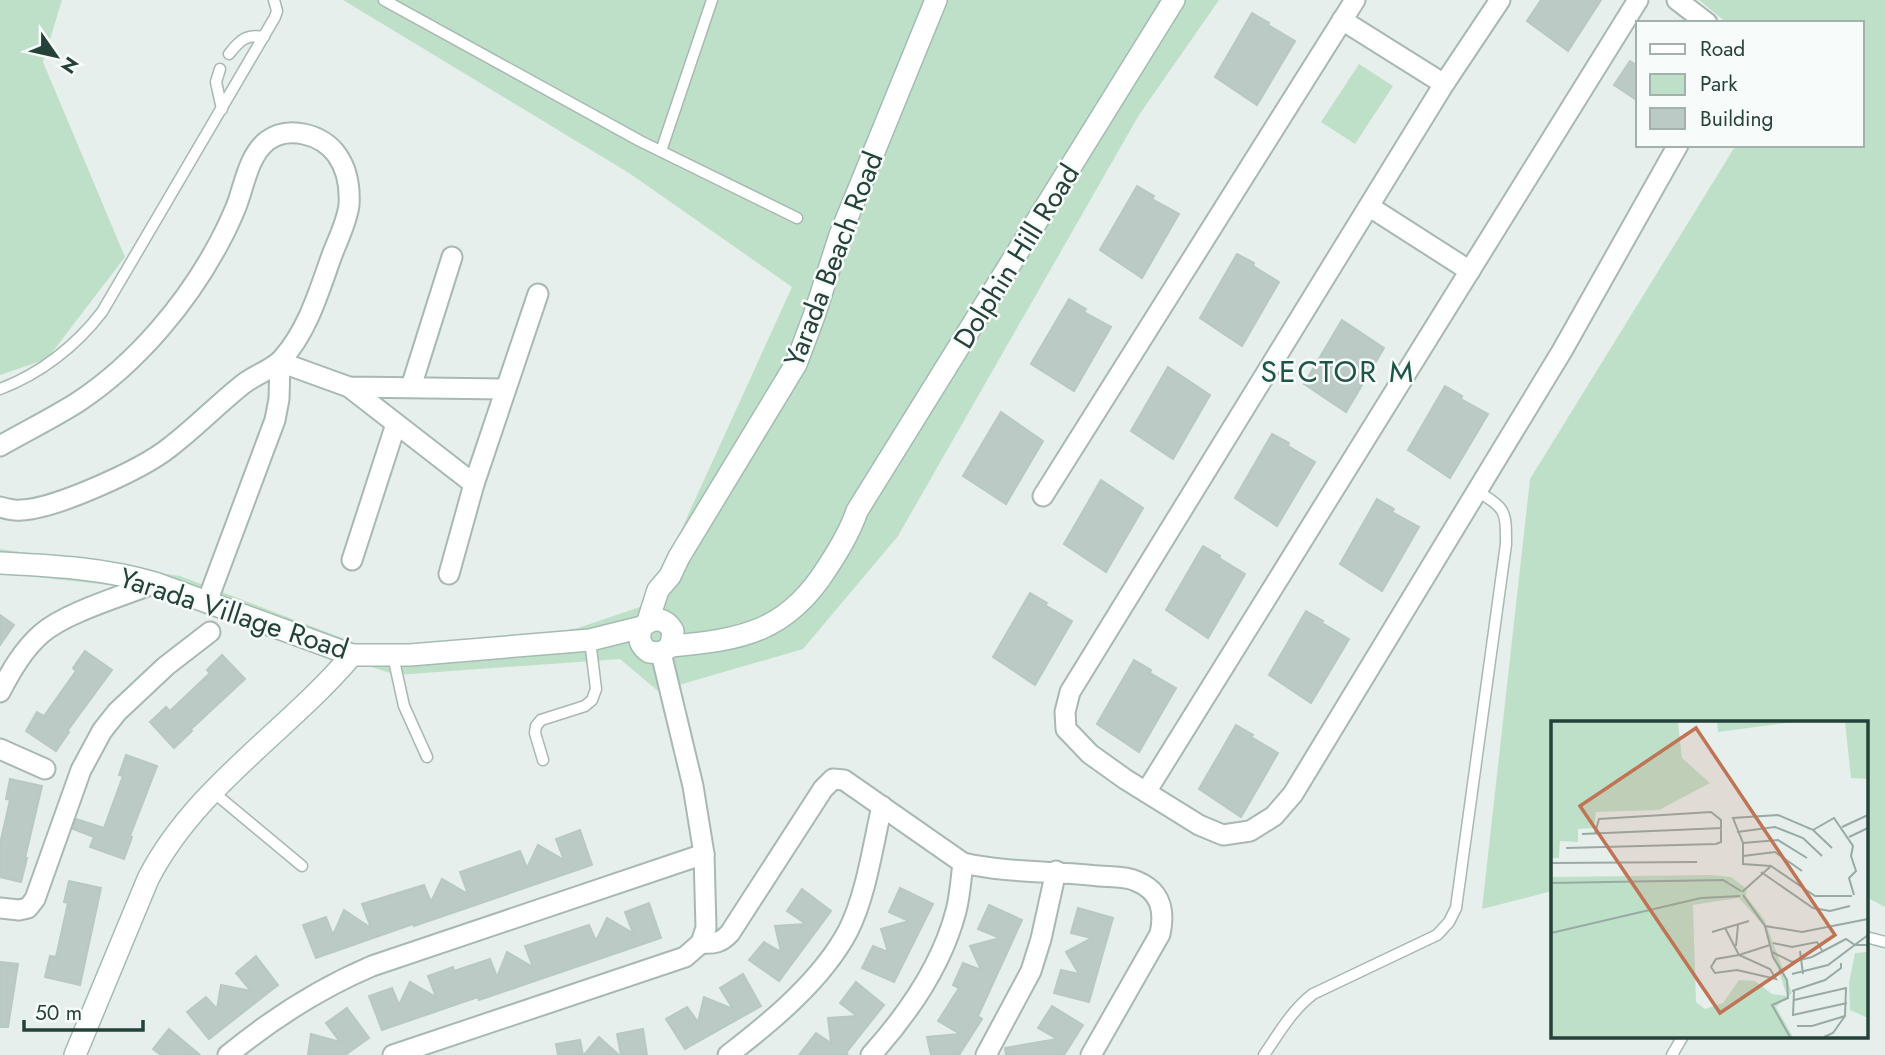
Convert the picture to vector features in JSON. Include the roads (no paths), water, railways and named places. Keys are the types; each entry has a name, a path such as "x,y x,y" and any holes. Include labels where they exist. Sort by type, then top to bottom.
{"street":[{"name":"Yarada Beach Road","path":"657,635 658,590 670,576 796,364 840,235 936,0"},
{"name":"Dolphin Hill Road","path":"657,635 731,624 763,614 782,604 801,586 839,528 857,511 1174,0"},
{"path":"1043,496 1354,0"},
{"path":"1500,0 1444,84 1276,354 1070,692 1065,712 1066,729 1090,754 1199,825 1223,835 1250,831 1275,816 1293,794 1562,351 1677,147"},
{"path":"1146,792 1638,0"},
{"path":"1677,0 1704,21"},
{"path":"1342,20 1444,84"},
{"path":"0,446 78,402 142,348 190,290 219,242 260,148 269,139 284,134 300,134 323,141 336,153 345,170 349,203 346,216 312,309 297,340 280,362 243,384 170,448 141,466 59,502 18,511 0,507"},
{"path":"1370,206 1470,271"},
{"path":"411,387 452,257"},
{"path":"449,574 474,484 538,294"},
{"path":"280,362 349,387 474,484"},
{"path":"207,602 275,420 279,399 280,362"},
{"path":"349,387 505,389"},
{"path":"352,560 396,424"},
{"name":"Yarada Village Road","path":"0,564 90,568 122,574 155,583 352,655 393,656 657,635"},
{"path":"0,692 12,669 42,633 67,618 155,583"},
{"path":"0,908 28,908 35,899 81,770 102,731 117,712 166,666 210,632"},
{"path":"394,1055 685,957 701,943 707,917 705,854 693,786 657,635"},
{"path":"75,1055 159,857 180,827 212,791 330,680 352,655"},
{"path":"0,749 45,769"},
{"path":"701,943 715,944 730,933 822,789 833,779 844,780 963,863 994,869 1056,871 1136,880 1151,890 1162,905 1160,934 1091,1055"},
{"path":"728,1055 771,1022 825,964 848,931 861,893 882,806"},
{"path":"228,1055 301,1000 334,982 372,966 705,854"},
{"path":"871,1055 923,988 936,962 957,910 963,863"},
{"path":"986,1055 1031,971 1056,871"}],"lane":[{"path":"0,389 50,362 81,338 93,324 264,37 277,11 274,0"},
{"path":"384,0 640,141 797,218"},
{"path":"661,150 712,0"},
{"path":"229,54 242,38 264,37"},
{"path":"220,69 216,82 222,109"},
{"path":"1264,1055 1289,1018 1313,994 1437,935 1449,922 1456,908 1506,544 1506,518 1500,505 1477,491"},
{"path":"543,760 535,733 536,726 541,720 585,706 592,700 596,689 592,640"},
{"path":"393,656 404,706 427,757"},
{"path":"212,791 302,866"},
{"path":"1868,938 1885,942"},
{"path":"1672,1055 1681,1038"}],"district":[{"name":"SECTOR M","path":"1338,372"}]}
